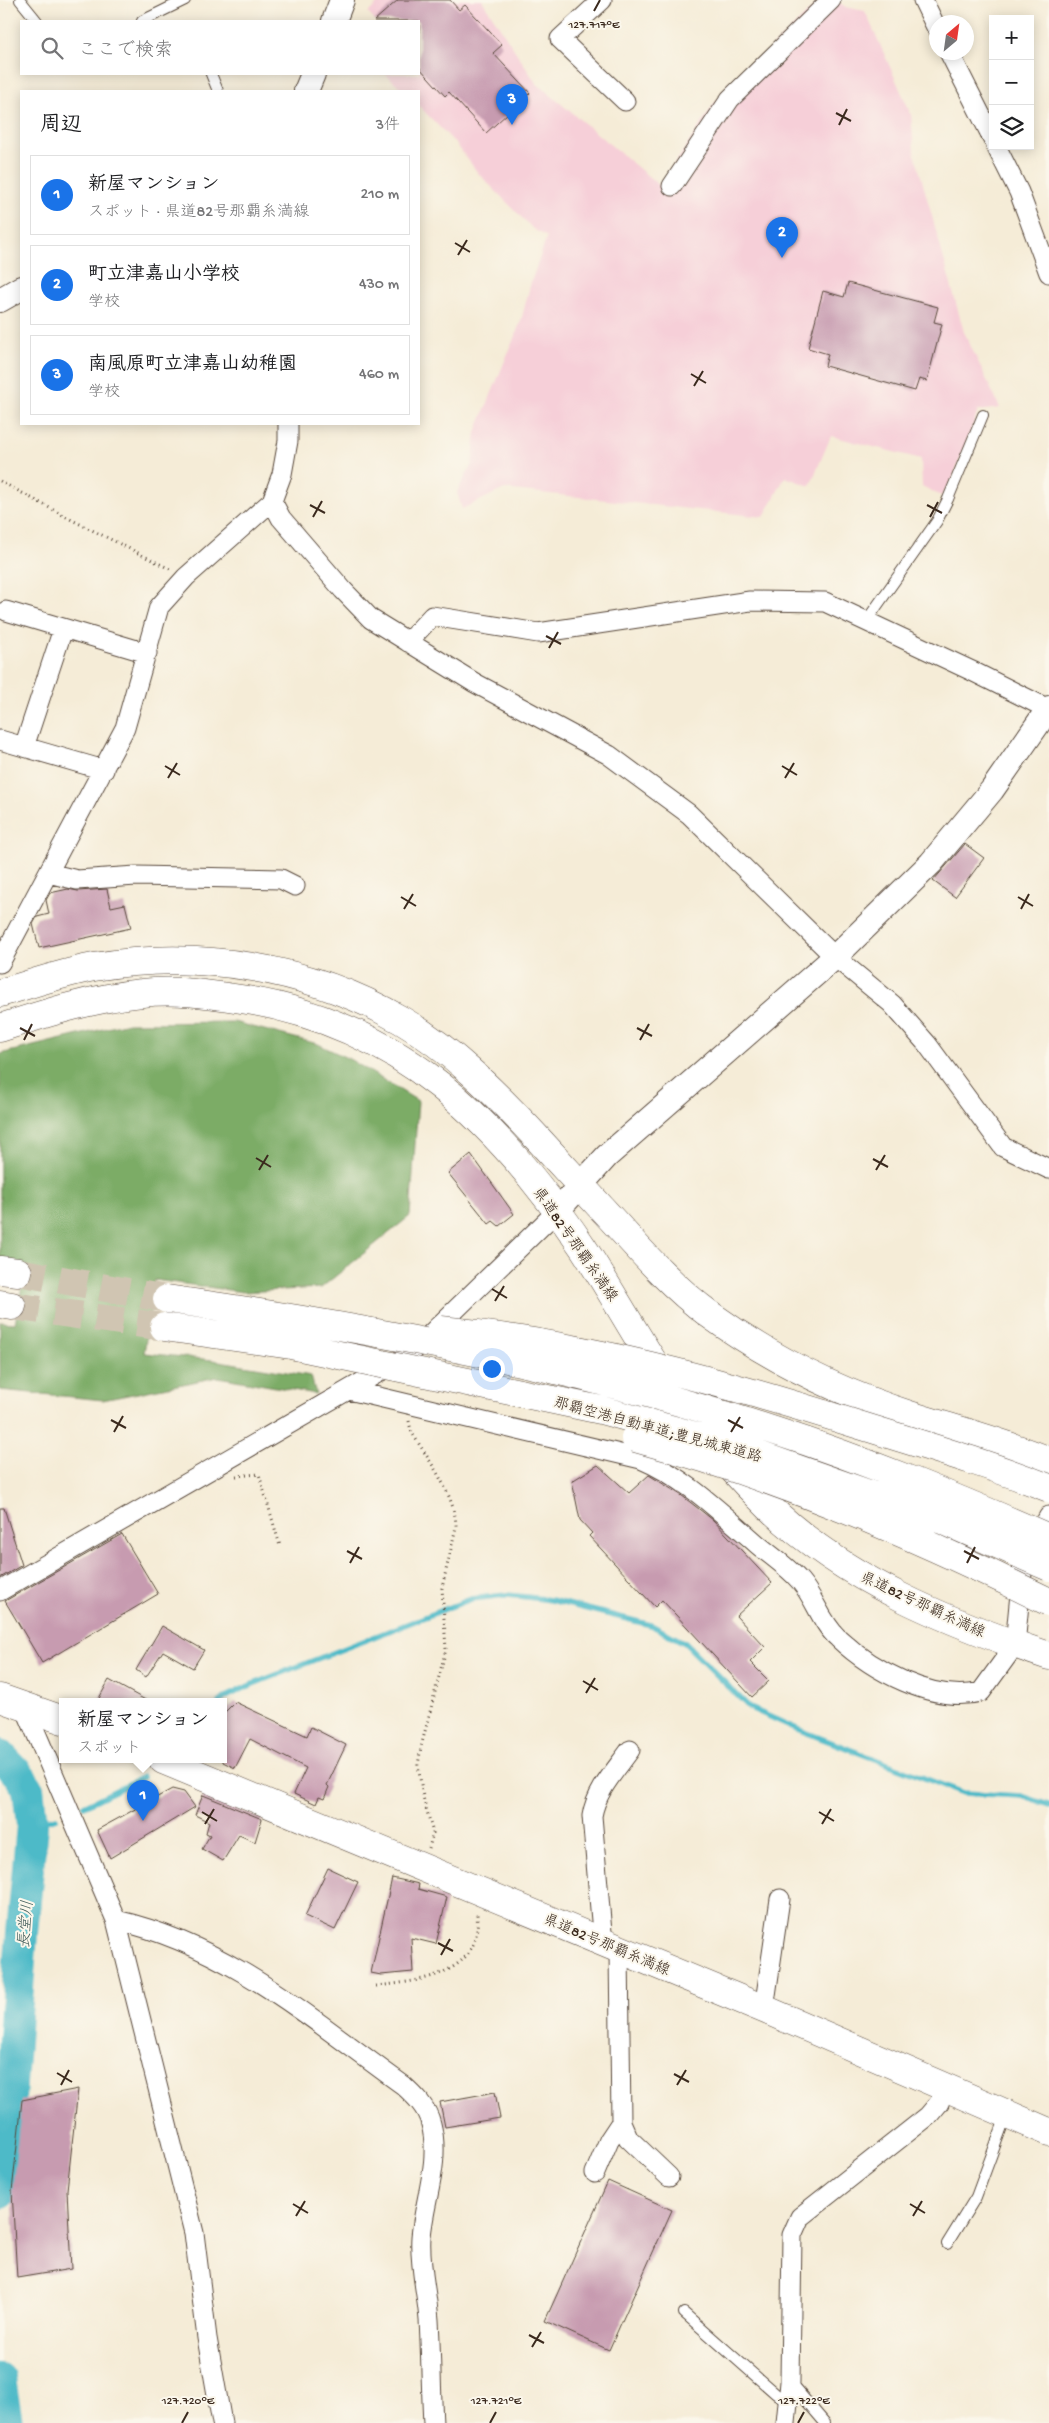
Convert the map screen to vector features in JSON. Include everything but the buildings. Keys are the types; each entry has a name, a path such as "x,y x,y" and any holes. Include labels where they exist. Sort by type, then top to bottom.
{"main road":[{"path":"0,993 97,967 177,961 247,966 316,982 372,1005 402,1021 431,1040 492,1092 660,1273 706,1312 753,1345 793,1368 836,1387 907,1414 1022,1449 1049,1461"},
{"name":"県道82号那覇糸満線","path":"0,1028 94,1000 145,992 208,994 269,1003 338,1024 392,1050 435,1081 473,1113 496,1137 557,1211 584,1250 687,1413 735,1472 771,1509 860,1576 911,1601 1015,1645 1049,1656"},
{"name":"那覇空港自動車道;豊見城東道路","path":"167,1299 290,1317 455,1349 612,1384 774,1430 930,1487 1049,1538"},
{"path":"290,1317 520,1339 616,1358 738,1389 825,1414 934,1448 1049,1488"},
{"name":"那覇空港自動車道;豊見城東道路","path":"164,1327 291,1346 601,1410 736,1447 942,1520 1049,1567"},
{"path":"291,1346 648,1442 772,1482 851,1511 1049,1602"},
{"path":"0,1679 12,1701 59,1719"},
{"name":"県道82号那覇糸満線","path":"170,1763 764,2009 1049,2132"}],"street":[{"path":"334,20 342,0"},
{"path":"602,0 560,39 625,101"},
{"path":"672,186 730,99 831,0"},
{"path":"923,0 930,15"},
{"path":"953,60 989,131"},
{"path":"306,90 313,75"},
{"path":"998,150 1019,192 1049,274"},
{"path":"0,300 20,289"},
{"path":"0,962 6,934 48,873 125,728 159,607 186,577 272,501 282,474 288,440 288,425"},
{"path":"272,501 281,518 371,619 475,683 609,755 689,814 834,957 892,1004 927,1044 1003,1147 1049,1168"},
{"path":"0,1591 410,1355 557,1211 607,1156 834,957 931,863 992,790 1049,709 867,620 825,602 750,602 538,633 432,616 408,642"},
{"path":"6,611 146,652"},
{"path":"24,747 63,629"},
{"path":"0,740 104,770"},
{"path":"48,873 77,880 136,876 281,879 295,886"},
{"path":"349,1390 641,1459 662,1468 690,1487 800,1581 837,1637 890,1676 924,1690 965,1696 981,1692 1015,1645 1023,1563 1049,1516"},
{"path":"12,1701 116,1920 194,2233 207,2338 222,2423"},
{"path":"630,1750 601,1791 594,1804 592,1816 611,1947 620,2122 628,2138 669,2177"},
{"path":"764,2009 780,1900"},
{"path":"116,1920 143,1926 211,1954 253,1976 403,2085 420,2100 431,2123 434,2139 430,2185 421,2237 423,2282 428,2319 433,2423"},
{"path":"786,2423 790,2382 792,2235 800,2217 928,2116 939,2103 946,2087"},
{"path":"595,2174 609,2140 620,2122"}],"lane":[{"path":"20,0 36,20"},
{"path":"144,20 185,0"},
{"path":"211,75 218,90"},
{"path":"867,620 937,521 983,415"},
{"path":"947,2244 976,2196 1006,2115"},
{"path":"684,2313 776,2394 788,2401"},
{"path":"790,2382 825,2423"}],"path":[{"path":"0,481 72,520 186,577"},
{"path":"408,1403 411,1431 449,1496 456,1516 456,1526 442,1588 441,1602 444,1616 446,1649 418,1765 423,1797 433,1833 425,1868"},
{"path":"209,1470 213,1479 259,1474 280,1546"},
{"path":"376,1986 420,1981 448,1971 465,1959 478,1926 475,1902 480,1892"}],"shaded area":[{"path":"381,0 482,0 536,83 660,186 716,101 821,0 835,0 846,7 865,11 911,114 914,151 964,332 1000,408 978,411 952,480 941,496 922,486 921,459 831,436 810,486 785,477 764,517 504,489 462,509 457,492 472,464 476,432 521,321 531,282 547,237 533,229 478,173 456,144 420,107 420,90 403,90 387,75 420,75 420,20 374,20 368,13"}],"green space":[{"path":"234,1022 318,1044 351,1060 418,1101 410,1216 321,1288 243,1292 155,1280 144,1353 213,1360 311,1376 316,1394 218,1377 103,1400 0,1390 0,1322 15,1323 26,1264 0,1260 0,1054 128,1023"}],"waterway":[{"path":"225,1698 253,1684 471,1599 506,1595 551,1600 651,1625 685,1643 750,1708 797,1729 963,1793 1022,1796 1049,1805"},
{"name":"長堂川","path":"0,1755 28,1788 32,1825 9,2111 0,2193"},
{"path":"84,1806 143,1777"},
{"path":"32,1825 56,1818"},
{"name":"長堂川","path":"0,2379 7,2423"}],"tunnel":[{"path":"18,1272 167,1299"},
{"path":"12,1306 164,1327"}],"place":[{"name":"南風原町立津嘉山幼稚園","path":"512,125"},
{"name":"町立津嘉山小学校","path":"782,258"},
{"name":"新屋マンション","path":"143,1821"}]}
